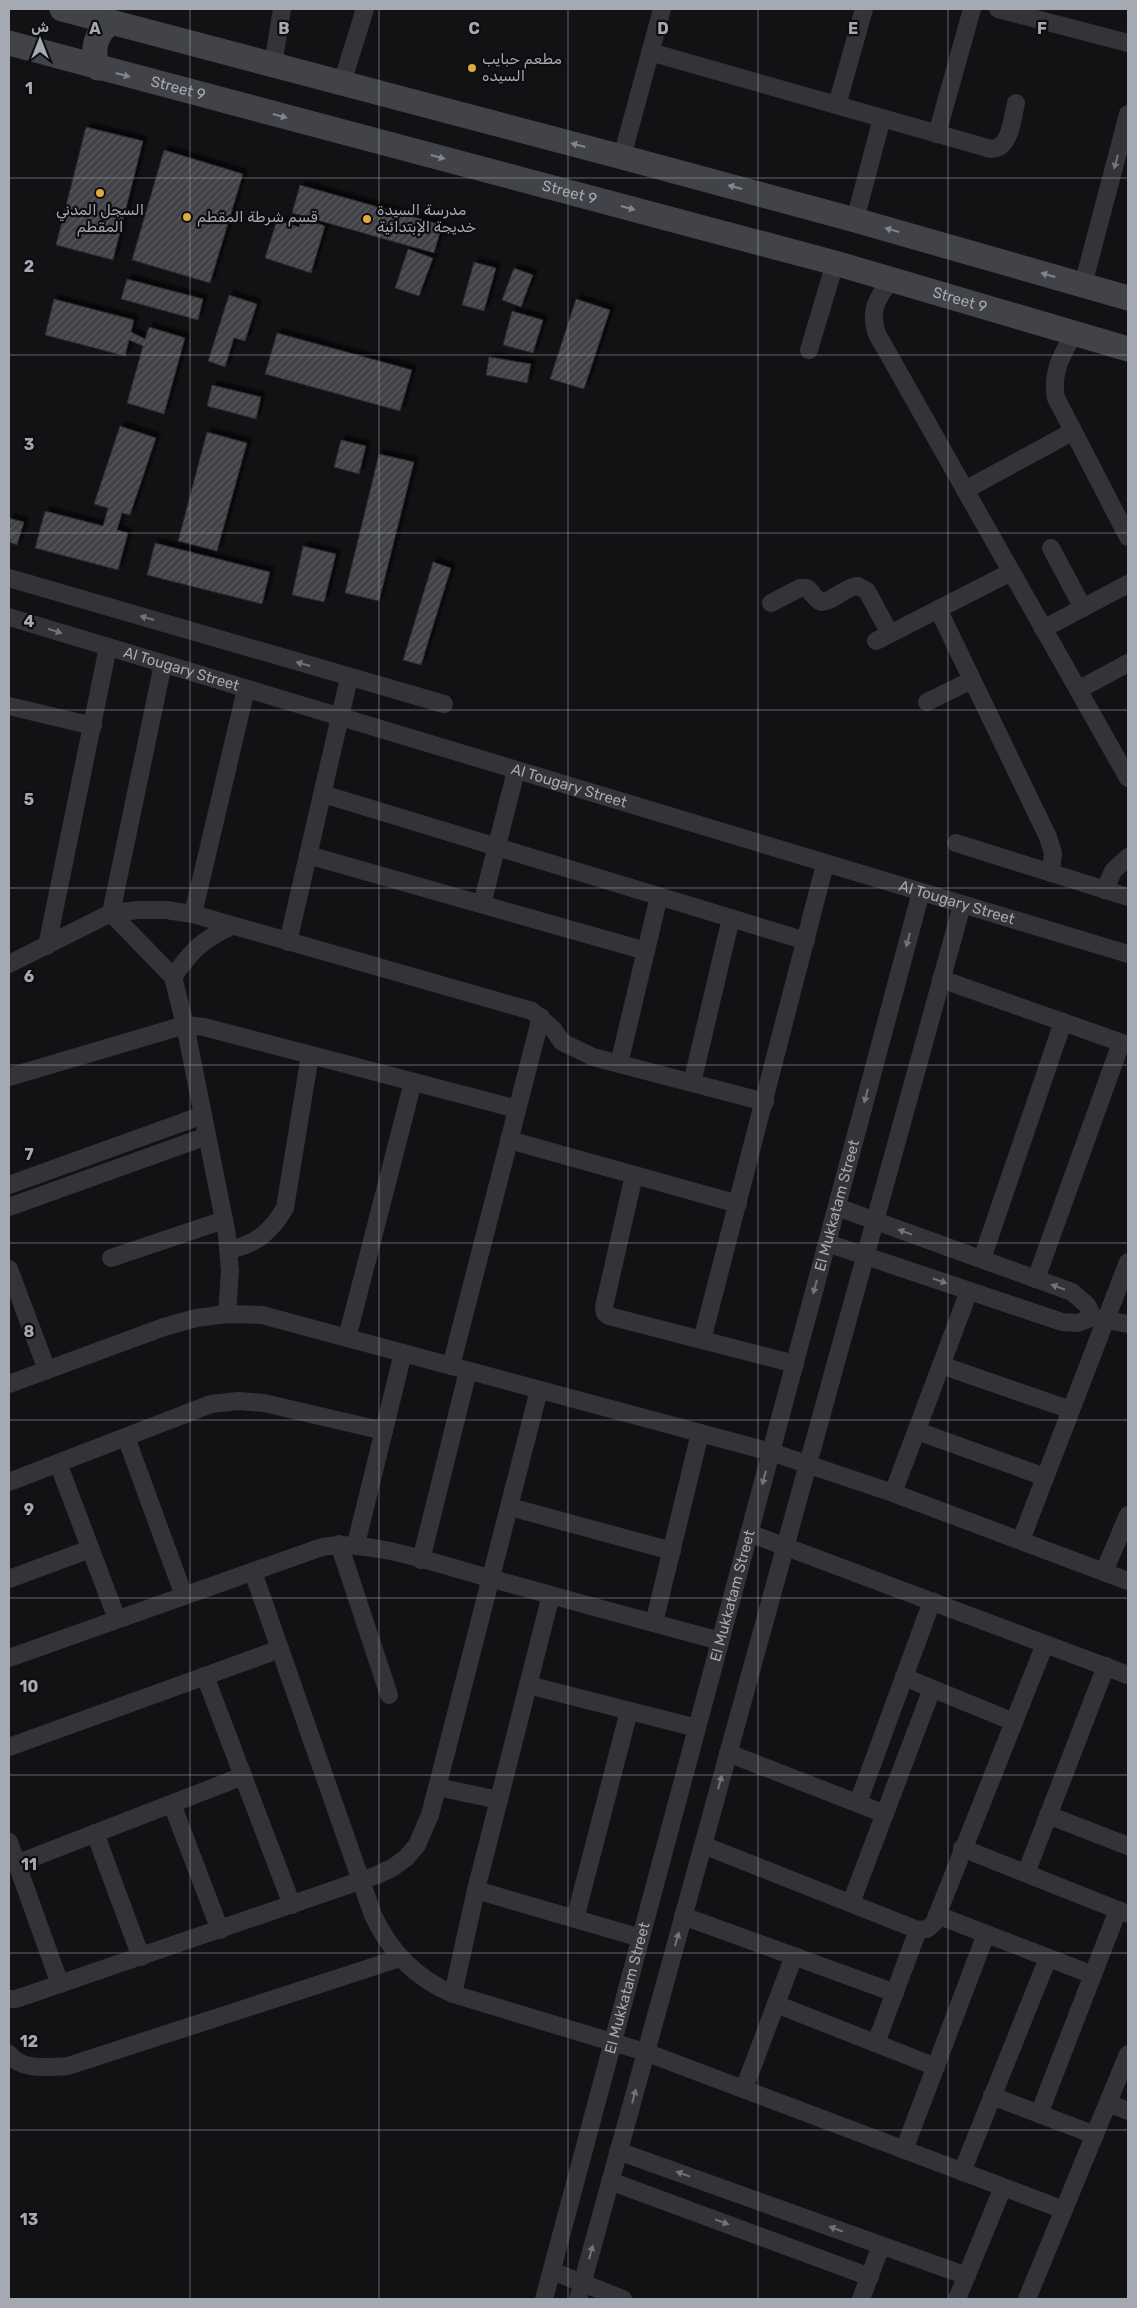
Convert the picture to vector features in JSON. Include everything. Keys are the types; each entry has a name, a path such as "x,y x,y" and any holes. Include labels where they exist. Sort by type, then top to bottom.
{"main road":[{"path":"62,9 622,156 1083,285 1127,294"},
{"path":"98,68 94,56 95,43 101,31 110,22"},
{"name":"Street 9","path":"9,43 835,263 1128,349"}],"street":[{"path":"273,65 282,9"},
{"path":"342,83 365,9"},
{"path":"622,156 662,9"},
{"path":"836,105 864,9"},
{"path":"937,134 972,9"},
{"path":"998,9 1128,44"},
{"path":"650,52 996,149 1007,140 1016,103"},
{"path":"1083,285 1128,114"},
{"path":"855,220 882,118"},
{"path":"809,350 835,263"},
{"path":"892,279 876,301 873,312 874,324 878,334 1078,690 1126,769"},
{"path":"1074,333 1056,368 1054,388 1059,407 1128,537"},
{"path":"965,490 1072,432"},
{"path":"1051,548 1082,608"},
{"path":"771,603 800,588 809,590 819,601 825,602 849,588 858,586 867,591 883,637 1011,572"},
{"path":"9,578 444,704"},
{"path":"1044,629 1128,584"},
{"path":"938,609 1051,845 1052,873"},
{"name":"Al Tougary Street","path":"9,617 246,690 1128,954"},
{"path":"47,946 108,647"},
{"path":"1078,690 1128,663"},
{"path":"111,914 163,664"},
{"path":"288,942 349,678"},
{"path":"927,702 972,680"},
{"path":"193,914 246,690"},
{"path":"9,706 93,726"},
{"path":"482,904 516,771"},
{"path":"322,794 806,941"},
{"path":"956,843 1128,897"},
{"path":"308,855 646,951"},
{"path":"1105,890 1113,871 1128,857"},
{"path":"702,1340 825,864"},
{"name":"El Mukkatam Street","path":"544,2299 921,892"},
{"path":"619,1064 659,896"},
{"path":"580,2291 962,905"},
{"path":"9,964 111,914 139,910 166,910 193,914 532,1011 553,1028 562,1042 594,1057 765,1102"},
{"path":"111,914 173,977 186,1025 229,1250 230,1271 227,1314"},
{"path":"692,1083 731,918"},
{"path":"173,977 189,954 208,937 232,926"},
{"path":"941,979 1125,1044 1036,1279"},
{"path":"421,1560 509,1140 541,1017"},
{"path":"982,1259 1063,1022"},
{"path":"9,1077 186,1025 204,1027 517,1110"},
{"path":"229,1250 246,1246 262,1237 276,1224 285,1208 310,1055"},
{"path":"347,1338 413,1082"},
{"path":"9,1185 203,1115"},
{"path":"9,1207 207,1136"},
{"path":"509,1140 738,1204"},
{"path":"634,1175 604,1307 605,1313 609,1316 795,1364"},
{"path":"837,1207 1078,1295 1100,1318"},
{"path":"111,1258 224,1220"},
{"path":"827,1243 1062,1322 1078,1323 1100,1318 1128,1324"},
{"path":"1021,1540 1071,1410 1100,1318 1128,1262"},
{"path":"9,1269 14,1299 46,1370"},
{"path":"893,1493 969,1291"},
{"path":"9,1384 164,1327 196,1318 227,1314 262,1315 771,1452 893,1493 1128,1580"},
{"path":"389,1695 348,1544 384,1430 403,1353"},
{"path":"941,1365 1071,1410"},
{"path":"9,1999 16,1999 292,1906 392,1868 406,1858 417,1845 427,1822 437,1787 492,1579 539,1390"},
{"path":"9,1482 211,1404 238,1401 264,1403 384,1430"},
{"path":"916,1431 1045,1477"},
{"path":"654,1624 700,1433"},
{"path":"126,1437 184,1596"},
{"path":"58,1463 117,1620"},
{"path":"510,1508 672,1551"},
{"path":"1104,1572 1128,1515"},
{"path":"749,1533 1128,1675"},
{"path":"9,1658 322,1547 348,1544 421,1560 720,1642"},
{"path":"9,1579 90,1549"},
{"path":"253,1572 361,1881 380,1930 400,1958 425,1980 453,1994 645,2052 1064,2210"},
{"path":"453,1994 476,1890 551,1595"},
{"path":"858,1803 932,1601"},
{"path":"703,1845 918,1930 931,1927 1045,1644"},
{"path":"9,1747 280,1649"},
{"path":"1026,1873 1106,1666"},
{"path":"205,1676 292,1906"},
{"path":"904,1678 1014,1722"},
{"path":"528,1685 697,1728"},
{"path":"851,1903 932,1689"},
{"path":"575,1919 629,1711"},
{"path":"728,1753 885,1814"},
{"path":"16,1864 243,1776"},
{"path":"437,1787 499,1800"},
{"path":"172,1804 220,1930"},
{"path":"1048,1815 1128,1846"},
{"path":"95,1833 141,1957"},
{"path":"9,1842 60,1984"},
{"path":"962,1848 1123,1912 1093,1975 1039,2114"},
{"path":"476,1890 641,1938"},
{"path":"937,1915 1093,1975"},
{"path":"683,1916 895,1993"},
{"path":"876,2044 918,1930"},
{"path":"904,2150 986,1934"},
{"path":"744,2089 794,1956"},
{"path":"9,2054 15,2062 36,2067 68,2066 400,1958"},
{"path":"962,2172 1048,1958"},
{"path":"776,2004 936,2067"},
{"path":"1027,2299 1128,2054"},
{"path":"992,2096 1094,2135"},
{"path":"1108,2103 1128,2111"},
{"path":"618,2151 967,2276"},
{"path":"610,2181 870,2277"},
{"path":"957,2299 1003,2187"},
{"path":"861,2299 882,2246"},
{"path":"552,2271 580,2291 623,2299"}],"building":[{"name":"السجل المدني المقطم","path":"86,127 143,141 113,260 56,245"},
{"name":"قسم شرطة المقطم","path":"164,150 243,174 210,283 132,260"},
{"name":"مدرسة السيدة خديجة الإبتدائية","path":"300,185 442,225 434,253 292,213"},
{"path":"302,218 325,226 311,273 265,258 277,220 299,227"},
{"path":"408,249 433,258 419,296 395,288"},
{"path":"474,262 496,268 484,311 462,305"},
{"path":"514,268 533,275 521,307 502,300"},
{"path":"127,279 203,299 198,320 121,299"},
{"path":"229,295 257,304 245,341 234,338 225,367 208,361"},
{"path":"54,299 134,320 131,332 145,339 149,327 185,338 164,414 127,403 143,346 129,340 125,356 45,335"},
{"path":"576,299 610,310 584,389 550,379"},
{"path":"512,311 543,320 533,353 503,345"},
{"path":"277,333 412,370 400,411 265,374"},
{"path":"489,357 531,364 527,383 486,375"},
{"path":"212,385 261,397 256,419 207,406"},
{"path":"120,426 156,438 130,515 122,513 117,530 128,533 118,570 35,548 45,511 103,526 108,508 94,504"},
{"path":"207,432 247,443 217,551 178,541"},
{"path":"341,440 366,446 359,474 334,467"},
{"path":"379,454 414,462 379,601 345,593"},
{"path":"9,518 24,522 17,545 9,542"},
{"path":"155,543 270,572 262,604 147,575"},
{"path":"303,546 336,554 324,602 292,595"},
{"path":"433,562 451,568 421,665 403,660"}],"place":[{"name":"مطعم حبايب السيده","path":"472,68"},
{"name":"السجل المدني المقطم","path":"100,193"},
{"name":"قسم شرطة المقطم","path":"187,217"},
{"name":"مدرسة السيدة خديجة الإبتدائية","path":"367,219"}]}
